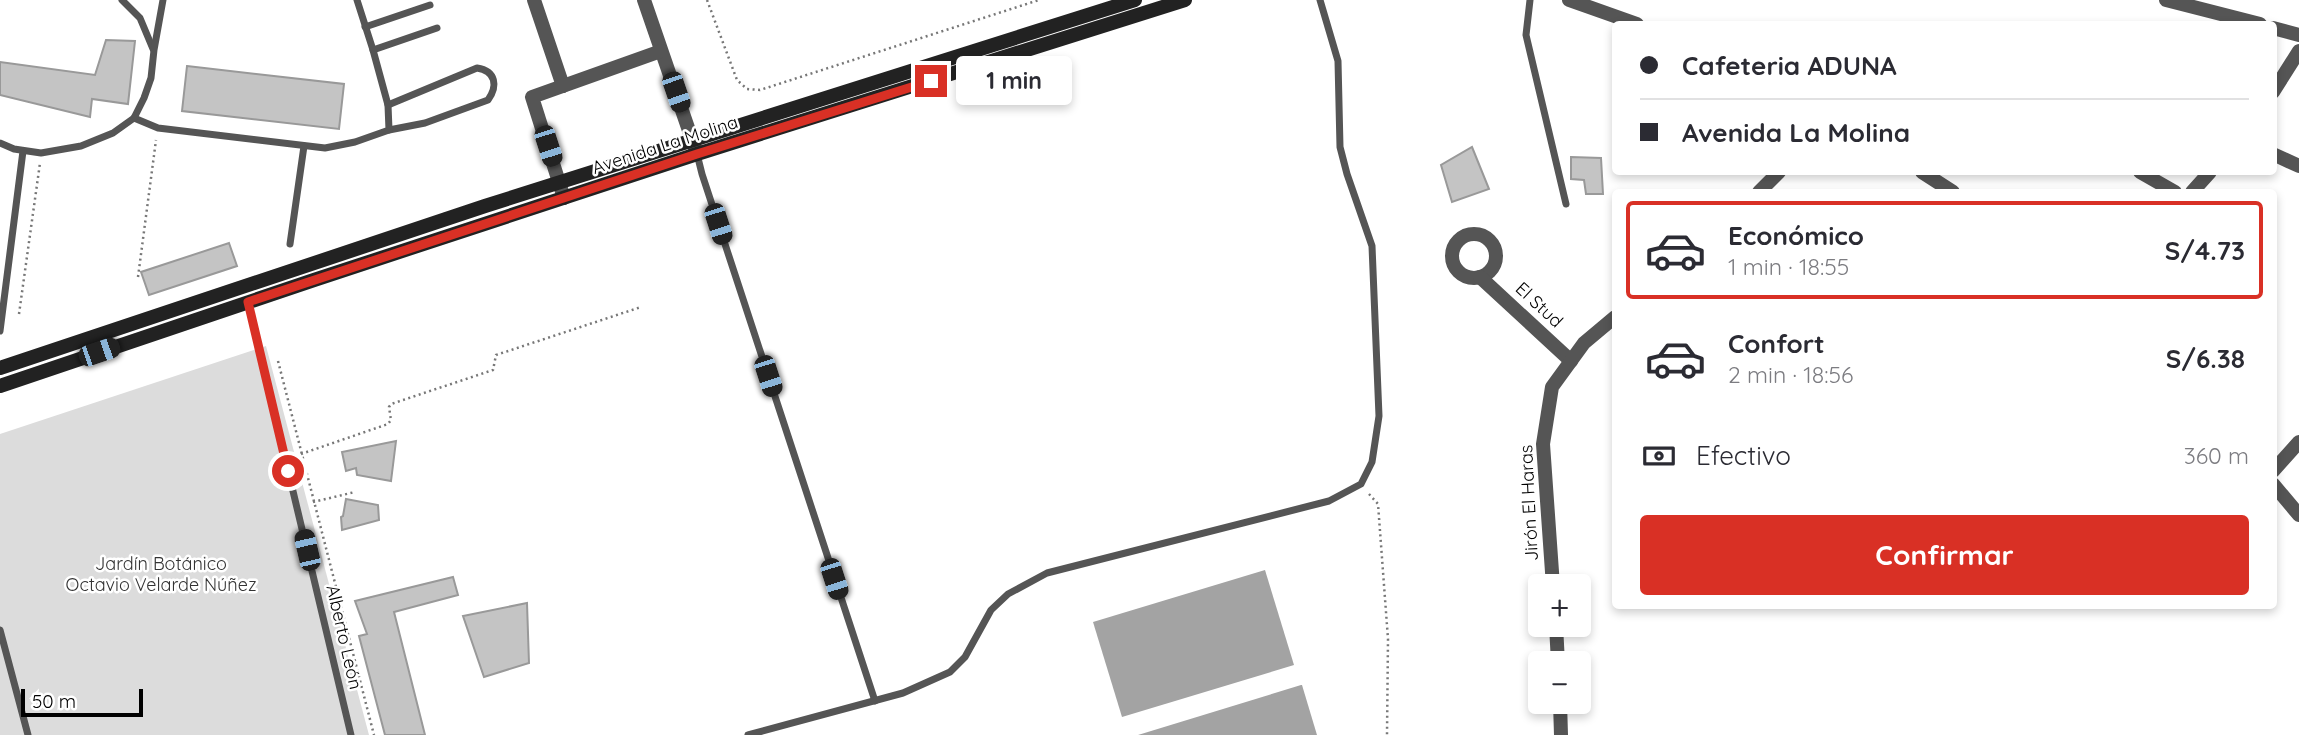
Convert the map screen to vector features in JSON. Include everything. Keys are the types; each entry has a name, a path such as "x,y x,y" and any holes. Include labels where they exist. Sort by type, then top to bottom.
{"main road":[{"name":"Avenida La Molina","path":"0,386 564,198 695,147 1135,0"},
{"name":"Avenida La Molina","path":"0,368 560,182 695,147 1185,0"}],"street":[{"path":"534,0 563,86"},
{"path":"644,0 695,147"},
{"path":"1569,0 1628,21"},
{"path":"2166,0 2248,21"},
{"path":"2277,29 2299,35"},
{"path":"564,198 532,97 661,51"},
{"path":"2277,86 2299,51"},
{"path":"2277,157 2299,166"},
{"path":"1762,189 1776,175"},
{"path":"1927,175 1948,189"},
{"path":"2145,175 2170,189"},
{"path":"2196,189 2207,175"},
{"name":"El Stud","path":"1480,277 1571,361"},
{"name":"Jirón El Haras","path":"1552,574 1543,444 1552,387 1584,343 1612,320"},
{"path":"2277,467 2299,442"},
{"path":"2277,489 2299,515"},
{"path":"1560,714 1561,735"}],"lane":[{"path":"122,0 140,18 154,50"},
{"path":"0,143 23,151 41,153 81,146 113,133 134,118 151,78 163,0"},
{"path":"357,0 388,105 389,130"},
{"path":"748,735 902,693 950,672 965,657 991,610 1008,594 1046,573 1329,501 1361,484 1372,462 1379,416 1372,246 1340,147 1338,61 1320,0"},
{"path":"1530,0 1526,35 1566,204"},
{"path":"365,27 430,5"},
{"path":"373,50 437,28"},
{"path":"134,118 158,128 304,146 338,147 389,130 425,123 488,100 495,86 490,73 477,68 388,105"},
{"path":"290,244 304,146"},
{"path":"695,147 710,200 875,701"},
{"path":"0,331 3,283 23,151"},
{"name":"Alberto León","path":"248,302 351,735"},
{"path":"0,630 28,735"}],"path":[{"path":"707,0 737,80 747,89 760,90 1039,0"},
{"path":"138,277 158,128"},
{"path":"19,314 41,153"},
{"path":"301,454 388,424 391,420 391,404 493,370 496,355 641,307"},
{"path":"278,361 374,735"},
{"path":"1361,484 1378,504 1388,639 1387,735"},
{"path":"313,502 355,492"}],"green space":[{"name":"Jardín Botánico Octavio Velarde Núñez","path":"266,346 369,735 0,735 0,434"}],"shaded area":[{"path":"1265,570 1294,665 1122,717 1093,622"},
{"path":"1301,685 1317,735 1138,735"}],"building":[{"path":"106,40 135,41 128,104 92,99 90,117 0,95 0,62 95,75"},
{"path":"187,66 344,84 339,129 182,111"},
{"path":"1472,147 1489,189 1452,202 1441,165"},
{"path":"1571,157 1601,158 1603,194 1586,194 1584,180 1571,179"},
{"path":"229,243 237,266 149,295 141,272"},
{"path":"396,441 391,481 357,475 356,468 346,471 342,452"},
{"path":"346,499 378,505 379,520 342,530 341,517"},
{"path":"453,577 458,595 394,612 425,735 385,735 359,636 367,634 355,601"},
{"path":"527,603 529,663 484,677 463,616"}],"route":[{"path":"288,471 248,302 697,154 931,81"}]}
